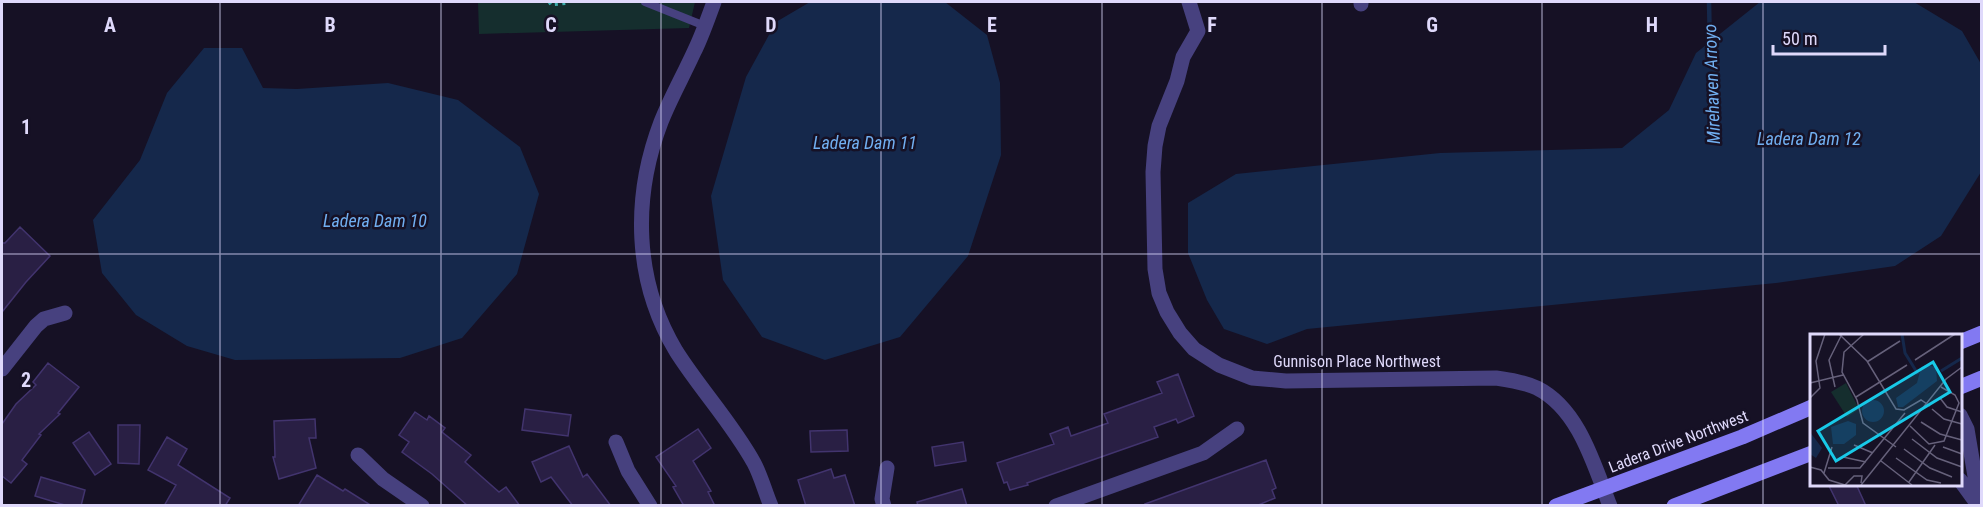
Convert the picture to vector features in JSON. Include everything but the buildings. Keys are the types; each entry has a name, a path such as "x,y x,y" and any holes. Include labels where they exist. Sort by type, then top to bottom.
{"main road":[{"path":"1962,341 1982,333"},
{"path":"1962,386 1982,378"},
{"name":"Ladera Drive Northwest","path":"1556,506 1742,437 1810,408"},
{"path":"1674,506 1810,454"}],"street":[{"path":"714,2 651,151 645,182 640,239 644,268 662,324 675,349 738,436 755,465 771,506"},
{"name":"Gunnison Place Northwest","path":"1189,2 1198,31 1183,57 1159,126 1153,172 1155,270 1159,293 1180,333 1194,349 1219,365 1252,378 1286,381 1496,378 1518,381 1538,388 1572,417 1610,506"},
{"path":"2,369 36,326 44,319 65,313"},
{"path":"1962,419 1967,429 1979,506"},
{"path":"1056,506 1203,453 1237,429"},
{"path":"616,442 628,471 650,506"},
{"path":"358,455 383,479 422,506"},
{"path":"884,506 882,499 887,468"},
{"path":"1962,483 1979,506"}],"lane":[{"path":"645,2 705,26"}],"path":[{"path":"549,2 552,4 569,3"}],"green space":[{"path":"478,2 695,2 689,28 479,34"}],"water":[{"name":"Ladera Dam 11","path":"810,2 945,2 987,35 1000,83 1001,155 968,256 900,337 825,360 762,337 723,280 711,196 746,77 776,22"},
{"name":"Ladera Dam 12","path":"1760,2 1914,2 1962,31 1981,64 1981,172 1941,236 1895,266 1776,283 1307,329 1267,344 1224,329 1207,300 1188,253 1188,203 1236,174 1440,153 1622,148 1669,110 1696,53"},
{"name":"Ladera Dam 10","path":"204,48 242,48 263,88 297,89 388,83 458,100 520,147 539,194 517,274 462,338 400,358 235,360 187,346 136,315 102,273 93,220 140,160 167,93"}],"waterway":[{"name":"Mirehaven Arroyo","path":"1709,2 1710,47"}]}
